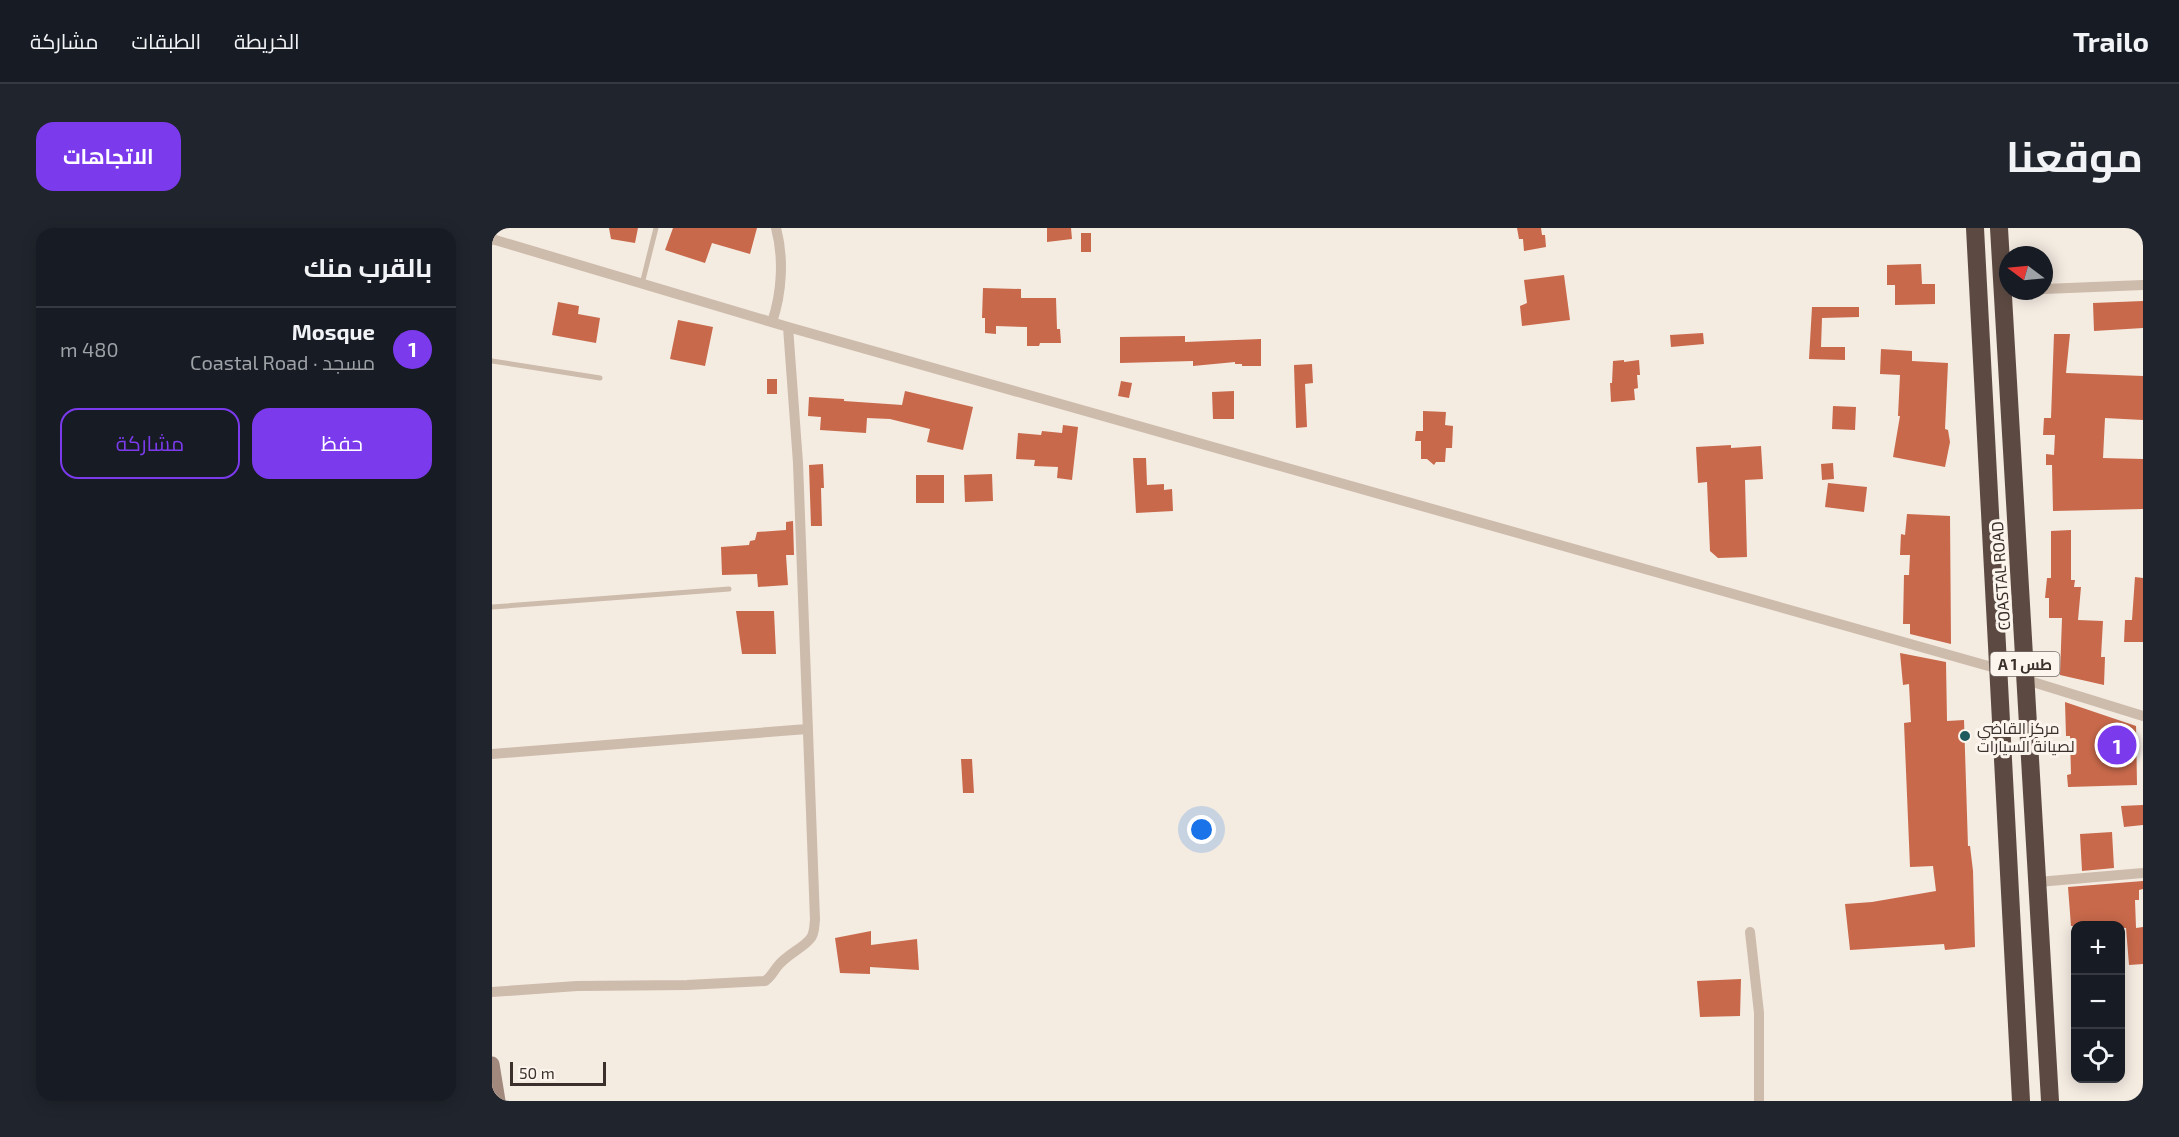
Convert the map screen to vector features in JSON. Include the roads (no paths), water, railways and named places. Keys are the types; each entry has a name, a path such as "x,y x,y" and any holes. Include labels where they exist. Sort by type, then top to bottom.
{"highway":[{"name":"COASTAL ROAD","path":"1975,228 2021,1101"},
{"name":"COASTAL ROAD","path":"1999,228 2001,246"},
{"name":"COASTAL ROAD","path":"2006,300 2050,1101"}],"street":[{"path":"498,228 494,240 788,327 1999,669"},
{"path":"772,322 780,292 779,241 776,228"},
{"path":"2053,289 2143,285"},
{"path":"1979,290 1999,290"},
{"path":"492,992 577,986 687,985 765,981 791,952 809,940 813,934 815,920 798,463 788,327"},
{"path":"2026,680 2143,716"},
{"path":"492,754 807,729"},
{"path":"2038,882 2143,873"},
{"path":"1750,932 1759,1013 1760,1101"},
{"path":"492,1064 498,1101"}],"lane":[{"path":"642,284 656,228"},
{"path":"492,361 600,378"},
{"path":"492,607 729,589"}],"place":[{"name":"مركز القاضي لصيانة السيارات","path":"1965,736"},
{"name":"Mosque","path":"2117,745"}]}
